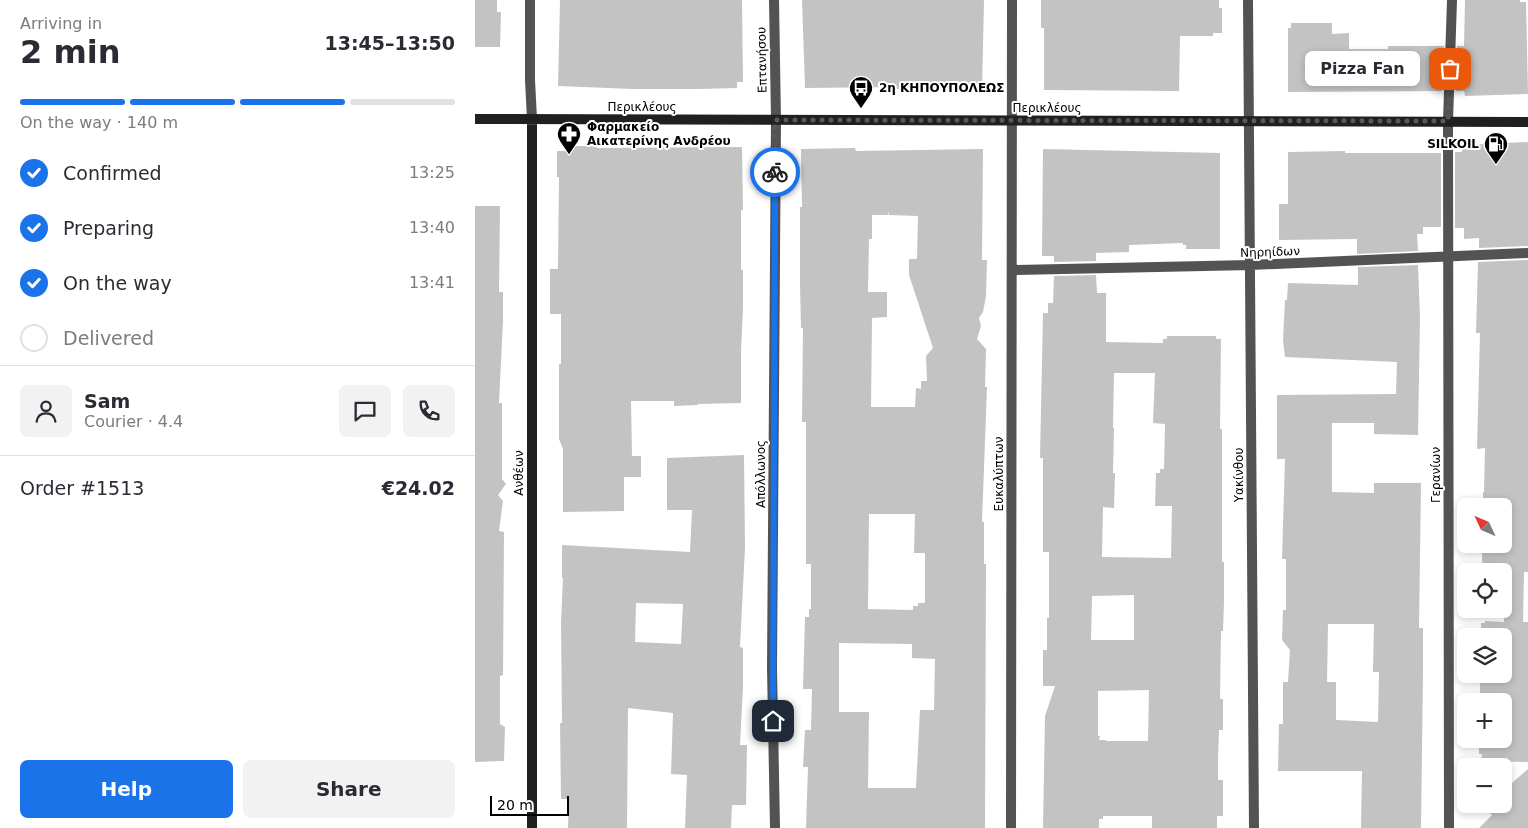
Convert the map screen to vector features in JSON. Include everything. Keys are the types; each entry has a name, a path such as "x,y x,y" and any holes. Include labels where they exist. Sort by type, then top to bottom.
{"street":[{"path":"530,0 531,119"},
{"name":"Επτανήσου","path":"774,0 775,120"},
{"name":"Ευκαλύπτων","path":"1011,828 1012,0"},
{"name":"Υακίνθου","path":"1248,0 1253,828"},
{"name":"Γερανίων","path":"1449,828 1448,121 1452,0"},
{"name":"Περικλέους","path":"475,118 1528,122"},
{"name":"Ανθέων","path":"531,119 532,828"},
{"name":"Απόλλωνος","path":"775,120 772,658 775,828"},
{"name":"Νηρηίδων","path":"1012,270 1251,266 1528,253"}],"building":[{"path":"475,0 497,0 497,12 501,12 500,47 475,47"},
{"path":"560,0 742,0 743,82 737,82 737,88 698,89 558,86"},
{"path":"802,0 984,0 982,90 896,89 896,87 805,88"},
{"path":"1041,0 1219,0 1219,8 1222,8 1222,33 1213,33 1213,36 1180,36 1179,91 1044,90 1044,28 1041,28"},
{"path":"1465,0 1520,0 1520,2 1526,2 1528,94 1465,96 1464,91 1456,91 1457,46 1464,46"},
{"path":"1291,23 1332,23 1332,34 1349,33 1349,49 1388,49 1388,46 1444,46 1442,91 1288,92 1288,28 1291,28"},
{"path":"1528,142 1528,246 1479,248 1479,238 1464,239 1464,228 1455,228 1455,152 1462,152 1461,145"},
{"path":"565,146 597,146 597,148 742,147 743,210 741,210 741,270 743,270 743,307 741,403 674,406 674,401 631,401 632,456 641,456 641,477 624,477 624,511 563,512 563,449 559,439 561,314 550,314 550,269 558,269 559,177 557,177 557,151 566,151"},
{"path":"855,148 856,151 983,149 982,260 987,260 986,296 983,312 979,318 981,326 977,339 986,349 985,387 987,387 982,522 984,522 984,564 986,564 985,828 806,828 808,767 803,767 805,730 811,730 812,689 803,689 805,617 809,617 809,609 811,609 811,564 806,564 806,422 802,422 801,149","holes":["888,212 889,215 918,216 917,259 909,259 909,275 933,348 926,356 927,381 921,381 921,389 916,388 915,407 871,407 872,318 887,317 887,292 868,292 869,239 872,239 872,215 888,215","869,514 915,514 914,553 925,553 925,603 918,603 918,606 913,606 913,610 868,609","839,643 912,644 912,658 935,659 934,710 920,710 916,788 868,788 869,712 839,712"]},
{"path":"1043,149 1220,153 1220,249 1186,249 1186,245 1183,245 1183,243 1129,245 1129,252 1096,253 1096,261 1054,262 1054,256 1042,256"},
{"path":"1345,151 1345,153 1441,153 1441,227 1423,227 1423,234 1417,234 1418,251 1357,254 1357,239 1279,240 1279,204 1288,204 1288,152"},
{"path":"475,206 500,206 499,292 503,292 503,321 499,403 502,403 502,479 506,484 498,495 503,501 499,531 504,532 503,675 500,676 500,724 505,727 504,761 475,762"},
{"path":"1528,260 1528,572 1524,572 1523,622 1528,622 1528,762 1512,762 1512,758 1481,758 1482,754 1479,754 1479,748 1512,748 1512,693 1480,693 1480,683 1512,683 1512,628 1481,628 1481,623 1485,623 1485,621 1504,622 1504,618 1512,618 1512,563 1482,563 1482,553 1513,552 1513,498 1483,498 1485,448 1477,449 1480,333 1476,333 1478,262"},
{"path":"1418,265 1420,317 1418,435 1374,434 1374,423 1332,423 1332,492 1374,493 1374,483 1421,483 1419,628 1423,628 1423,673 1421,828 1361,828 1362,771 1278,771 1279,724 1283,724 1283,682 1288,682 1290,650 1282,640 1283,610 1286,610 1286,559 1282,559 1285,459 1277,459 1277,395 1396,394 1397,362 1285,357 1283,340 1285,300 1287,300 1288,283 1358,285 1358,267","holes":["1328,624 1374,624 1373,672 1379,672 1378,722 1336,720 1336,682 1327,682"]},
{"path":"1096,275 1097,293 1106,293 1106,342 1163,343 1163,339 1167,339 1167,336 1216,336 1216,339 1221,339 1220,429 1222,429 1222,562 1224,562 1224,602 1223,631 1221,631 1220,699 1223,699 1223,730 1219,730 1218,780 1223,780 1223,816 1217,816 1217,828 1152,828 1152,816 1103,816 1103,819 1099,819 1099,828 1043,828 1045,716 1055,686 1043,686 1043,650 1047,650 1047,618 1049,618 1049,552 1043,552 1043,458 1040,458 1043,313 1048,313 1048,303 1053,303 1054,276","holes":["1114,373 1155,373 1153,423 1165,424 1164,469 1160,469 1160,473 1156,473 1155,506 1172,506 1171,558 1102,557 1103,507 1114,508","1134,595 1134,640 1091,640 1092,596","1149,690 1148,741 1099,740 1098,691"]},
{"path":"744,455 745,547 740,647 743,648 743,686 740,745 747,745 746,805 732,805 731,828 685,828 687,775 671,774 673,713 628,708 627,828 568,828 569,799 561,799 562,545 690,552 692,510 667,510 667,458","holes":["636,603 683,604 681,644 635,642"]},
{"path":"1528,769 1528,828 1479,828 1492,815 1490,813 1512,813 1512,783"}],"way so far":[{"path":"775,172 775,120 1448,121 1450,69"}],"place":[{"name":"Pizza Fan","path":"1450,69"},
{"name":"2η ΚΗΠΟΥΠΟΛΕΩΣ","path":"861,109"},
{"name":"Φαρμακείο Αικατερίνης Ανδρέου","path":"569,155"},
{"name":"SILKOIL","path":"1496,165"}],"route":[{"path":"773,721 775,172"}]}
